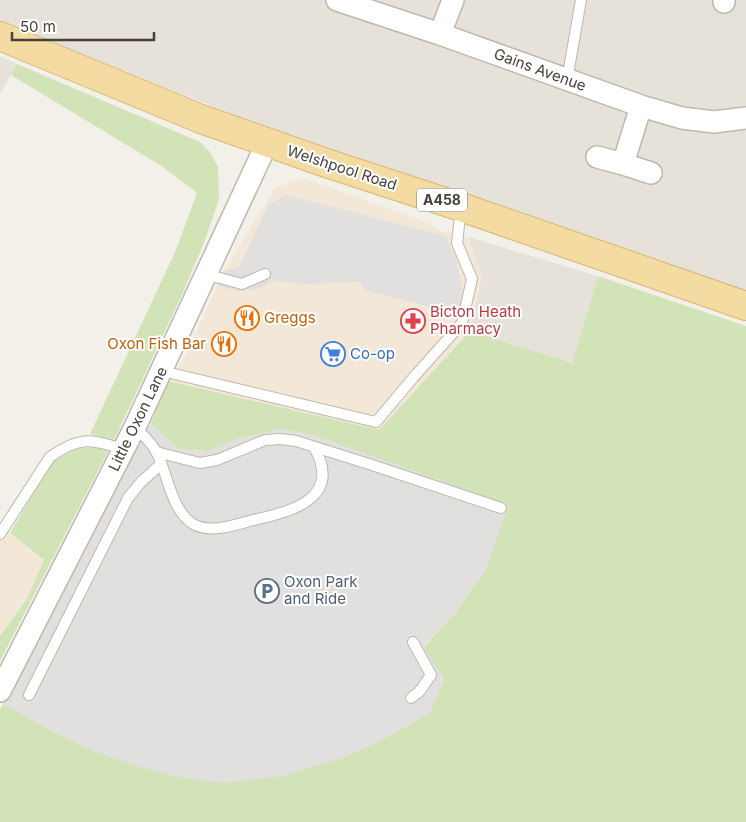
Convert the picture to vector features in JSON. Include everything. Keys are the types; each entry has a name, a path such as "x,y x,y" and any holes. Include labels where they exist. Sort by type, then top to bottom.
{"main road":[{"name":"Welshpool Road","path":"0,36 201,119 746,306"}],"street":[{"name":"Gains Avenue","path":"337,0 440,34 641,106 682,118 714,122 746,118"},
{"path":"440,34 454,0"},
{"path":"622,164 641,106"},
{"name":"Little Oxon Lane","path":"0,691 135,427 266,142"},
{"path":"597,157 652,173"}],"lane":[{"path":"568,80 581,0"},
{"path":"162,371 376,422 462,323 472,279 457,243 462,207"},
{"path":"205,274 242,284 265,274"},
{"path":"135,427 156,452 176,503 183,515 194,524 207,528 222,528 275,516 306,503 315,496 322,482 320,456 314,447"},
{"path":"156,452 200,463 217,460 265,440 281,439 314,447 501,508"},
{"path":"0,534 45,463 59,450 75,442 94,441 123,449"},
{"path":"29,696 67,616 128,498 141,482 161,464"},
{"path":"411,698 419,692 431,675 412,642"}],"shaded area":[{"path":"0,0 746,0 746,291 252,122 0,22"},
{"path":"0,56 17,64 0,94"},
{"path":"303,178 432,224 440,231 468,237 482,276 470,331 379,430 168,381 186,355 224,271 275,188"},
{"path":"285,195 447,236 450,247 456,257 462,288 459,317 448,312 364,290 360,282 304,284 274,281 259,289 238,291 217,286 224,271 239,267 268,205"},
{"path":"468,237 598,276 572,363 470,331 482,276"},
{"name":"Oxon Park and Ride","path":"151,423 178,449 207,451 237,439 281,429 317,436 509,505 486,569 455,613 423,647 445,680 429,714 378,742 339,759 283,776 222,783 178,777 130,764 99,753 3,704"},
{"path":"0,527 44,560 27,599 0,636"}],"green space":[{"path":"17,64 200,142 209,151 218,167 219,199 205,240 180,299 114,440 90,434 176,250 197,193 163,167 11,75"},
{"path":"598,276 746,326 746,822 0,822 0,710 3,704 99,753 339,759 378,742 429,713 444,680 423,648 455,613 486,569 317,436 281,429 237,439 207,451 178,449 151,423 168,381 379,430 470,331 572,363"},
{"path":"97,447 108,451 0,661 0,636 27,599 44,560 10,533 52,462 76,449"}],"place":[{"name":"Greggs","path":"247,318"},
{"name":"Bicton Heath Pharmacy","path":"413,321"},
{"name":"Oxon Fish Bar","path":"224,344"},
{"name":"Co-op","path":"333,354"},
{"name":"Oxon Park and Ride","path":"267,591"}]}
